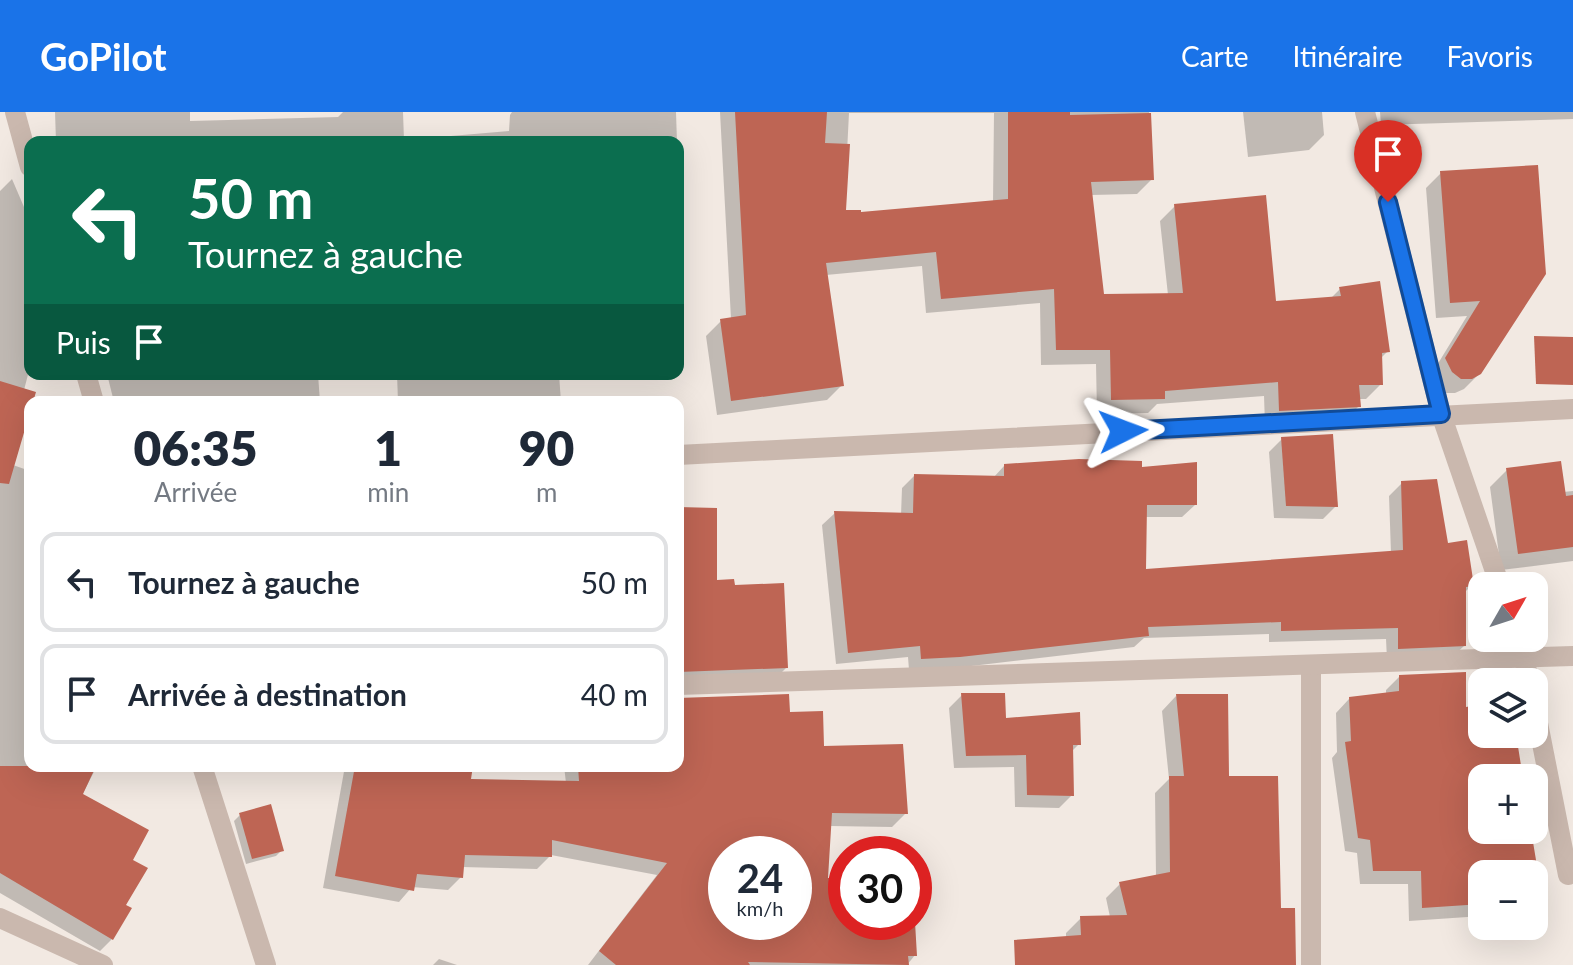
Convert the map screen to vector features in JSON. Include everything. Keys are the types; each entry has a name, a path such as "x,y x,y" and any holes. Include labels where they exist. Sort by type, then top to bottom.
{"street":[{"path":"0,125 7,112"},
{"path":"15,112 24,145"},
{"path":"1365,112 1441,414 1495,572"},
{"path":"684,455 1573,409"},
{"path":"1523,652 1527,668"},
{"path":"684,685 1573,656"},
{"path":"1311,665 1311,965"},
{"path":"1543,748 1568,875"},
{"path":"204,772 266,965"},
{"path":"0,918 103,965"}],"building":[{"path":"735,112 827,112 825,143 850,144 846,210 861,212 1008,199 1008,112 1070,112 1070,115 1151,113 1154,180 1091,182 1104,294 1183,293 1174,204 1266,195 1276,301 1341,296 1339,287 1380,281 1390,352 1382,353 1383,385 1359,385 1361,407 1279,411 1278,382 1165,391 1165,399 1111,400 1110,350 1056,350 1054,289 941,299 936,252 826,263 844,386 731,401 720,319 746,315"},
{"path":"1538,165 1546,274 1481,374 1472,379 1461,379 1452,372 1445,358 1480,301 1450,303 1440,171"},
{"path":"1534,336 1573,337 1573,385 1536,384"},
{"path":"0,381 36,392 35,396 24,396 24,433 9,484 0,483"},
{"path":"1333,434 1338,507 1286,506 1281,437"},
{"path":"1079,459 1142,461 1142,467 1197,462 1197,505 1147,505 1146,569 1403,550 1401,481 1437,479 1448,543 1467,540 1472,572 1468,572 1466,587 1466,646 1398,649 1398,628 1281,631 1281,622 1148,627 1149,636 960,657 921,659 920,646 848,653 834,511 913,513 914,474 1004,476 1004,464"},
{"path":"1561,461 1566,496 1573,495 1573,547 1518,554 1506,468"},
{"path":"684,507 717,508 717,580 734,579 735,585 784,583 788,668 684,672"},
{"path":"1466,672 1468,748 1518,748 1521,764 1468,764 1468,844 1533,844 1536,860 1468,860 1468,905 1422,908 1421,871 1373,871 1370,840 1358,838 1345,742 1351,741 1349,697 1399,691 1399,675"},
{"path":"961,693 1005,693 1006,718 1080,712 1081,745 1073,745 1074,796 1027,795 1026,755 966,756"},
{"path":"789,694 790,712 823,711 824,746 903,744 908,814 832,813 831,836 828,836 828,940 916,940 917,956 908,956 909,965 748,962 750,965 616,965 599,951 667,863 552,840 552,857 465,855 463,878 417,874 414,891 335,876 354,772 472,772 471,779 579,781 578,772 684,772 684,698"},
{"path":"1176,694 1228,694 1229,776 1278,776 1281,908 1295,908 1296,965 1015,965 1014,940 1081,935 1080,916 1127,915 1119,882 1170,872 1169,776 1184,776"},
{"path":"0,766 24,766 24,772 93,772 83,794 149,830 133,860 148,868 126,905 132,908 113,940 0,873"},
{"path":"271,804 284,851 252,859 239,813"}],"route":[{"path":"1123,431 1441,414 1388,202"}]}
